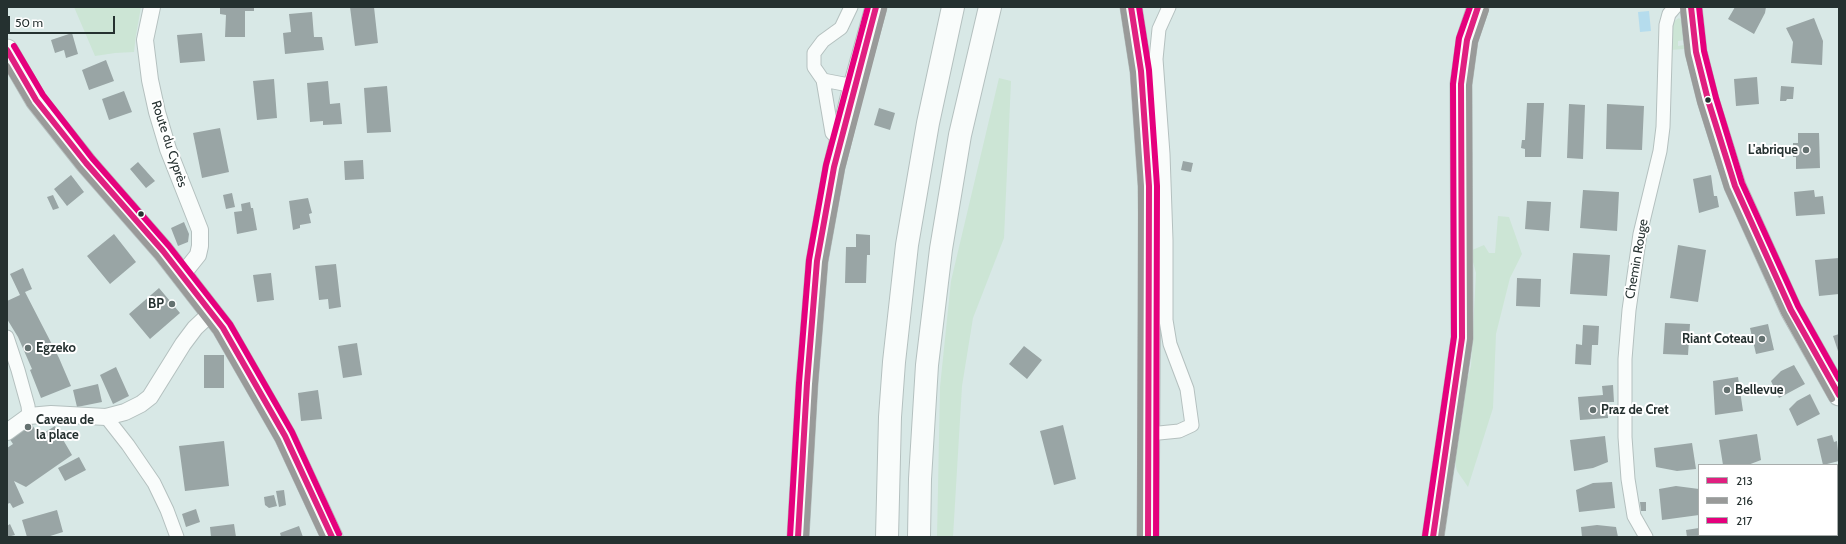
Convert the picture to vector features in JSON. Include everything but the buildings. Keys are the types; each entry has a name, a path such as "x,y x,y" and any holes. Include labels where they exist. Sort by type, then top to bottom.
{"highway":[{"path":"887,537 890,417 895,354 907,245 928,123 954,7"},
{"path":"919,537 924,403 940,256 960,135 990,7"}],"main road":[{"path":"798,537 807,383 817,262 840,140 876,7"},
{"path":"1131,7 1140,71 1149,186 1148,537"},
{"path":"1433,537 1462,338 1461,84 1467,40 1478,7"},
{"path":"1691,7 1696,52 1714,123 1735,186 1791,310 1839,395"},
{"path":"7,50 36,100 182,275 223,328 285,436 332,537"}],"street":[{"name":"Route du Cyprès","path":"152,7 145,40 154,99 168,148 200,230 200,246 198,255 182,275"},
{"path":"840,140 832,133 824,80 814,67 814,53 823,41 841,28 851,7"},
{"path":"1149,434 1179,431 1192,425 1187,389 1170,344 1166,309 1166,240 1163,154 1156,59 1159,29 1169,7"},
{"name":"Chemin Rouge","path":"1646,537 1634,516 1628,479 1625,437 1625,359 1629,310 1640,234 1660,151 1663,127 1666,25 1669,14 1676,7"},
{"path":"824,80 854,86"},
{"path":"7,432 29,416 51,414 106,417 125,412 150,397 183,344 195,328 212,312"},
{"path":"7,337 18,370 28,406 29,416"},
{"path":"106,417 128,445 154,483 167,510 177,537"}],"green space":[{"path":"74,7 141,7 134,52 95,56"},
{"path":"1679,18 1681,20 1684,40 1678,41 1678,46 1684,45 1684,49 1670,50 1671,23"},
{"path":"999,78 1011,81 1004,238 973,318 962,386 953,537 937,537 940,387 951,281"},
{"path":"1498,216 1509,217 1522,254 1510,278 1496,334 1493,408 1468,487 1457,471 1454,457 1457,419 1471,366 1476,273 1470,251 1484,245 1489,253 1495,253"}],"water":[{"path":"1649,11 1651,31 1640,32 1638,12"}],"transit line":[{"name":"217","path":"790,537 799,383 809,260 826,165 868,7"},
{"name":"213","path":"798,537 807,383 817,261 834,167 876,7"},
{"name":"213","path":"1131,7 1141,71 1149,186 1148,537"},
{"name":"217","path":"1139,7 1149,70 1157,186 1156,537"},
{"name":"217","path":"1425,536 1454,337 1453,84 1459,38 1470,7"},
{"name":"213","path":"1433,537 1462,338 1461,84 1467,40 1478,7"},
{"name":"213","path":"1691,7 1696,52 1708,100 1735,186 1791,310 1839,395"},
{"name":"217","path":"1699,7 1704,51 1716,98 1742,183 1798,306 1839,379"},
{"name":"216","path":"1123,8 1133,72 1141,186 1140,537"},
{"name":"216","path":"1683,8 1688,54 1700,102 1727,188 1784,313 1832,399"},
{"name":"216","path":"806,537 815,384 825,262 842,169 884,9"},
{"name":"216","path":"1441,537 1470,339 1469,85 1475,42 1486,10"},
{"name":"217","path":"14,46 43,95 92,158 169,246 230,324 292,432 339,534"},
{"name":"213","path":"7,50 36,100 86,163 163,251 223,328 285,436 332,537"},
{"name":"216","path":"7,66 30,105 80,168 157,256 216,332 278,440 323,537"}],"place":[{"name":"L'abrique","path":"1806,150"},
{"name":"BP","path":"172,304"},
{"name":"Riant Coteau","path":"1762,339"},
{"name":"Egzeko","path":"28,348"},
{"name":"Bellevue","path":"1727,390"},
{"name":"Praz de Cret","path":"1593,410"},
{"name":"Caveau de la place","path":"28,427"}]}
